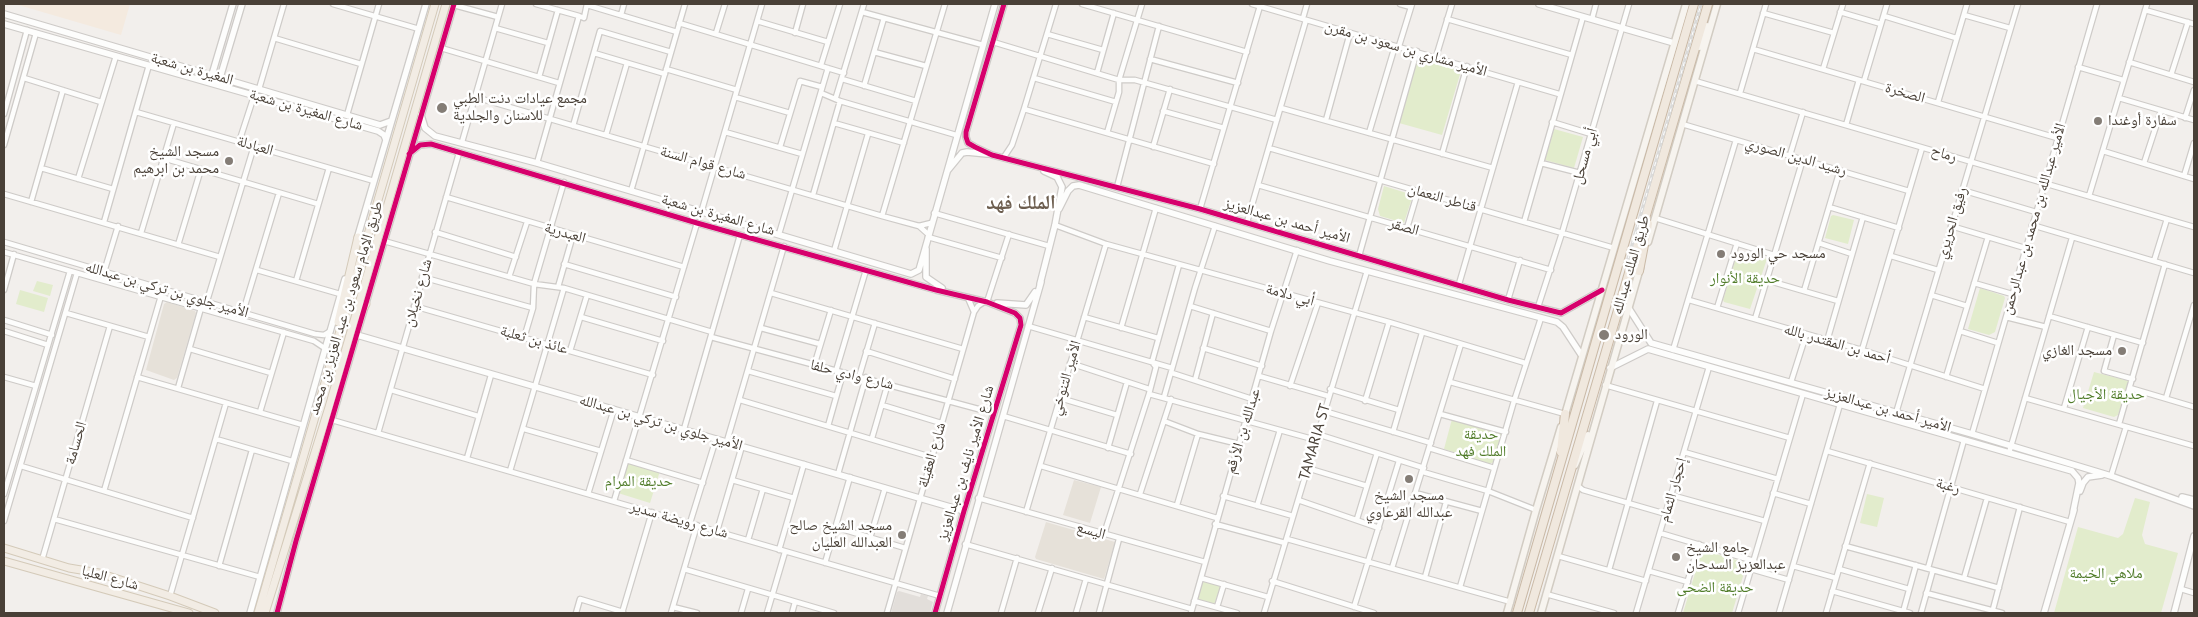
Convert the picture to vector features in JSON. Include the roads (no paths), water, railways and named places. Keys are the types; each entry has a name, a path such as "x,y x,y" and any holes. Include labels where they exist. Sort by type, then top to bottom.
{"highway":[{"path":"1677,65 1687,4"},
{"name":"طريق الملك عبدالله","path":"1517,613 1694,4"},
{"name":"طريق الملك عبدالله","path":"1530,613 1708,4"},
{"path":"1639,271 1656,182"},
{"path":"1554,490 1565,414"}],"main road":[{"name":"طريق الإمام سعود بن عبد العزيز بن محمد","path":"258,613 435,4"},
{"name":"طريق الإمام سعود بن عبد العزيز بن محمد","path":"265,613 341,363 446,4"},
{"path":"1618,237 1687,4"},
{"path":"1690,66 1716,4"},
{"name":"طريق الملك عبدالله","path":"1541,613 1578,486 1602,394 1716,4"},
{"path":"1507,613 1614,248 1642,182"},
{"path":"322,389 358,237"},
{"path":"341,363 347,355 362,309 366,304"},
{"path":"1569,478 1583,448 1602,394"},
{"name":"شارع العليا","path":"4,548 69,568 99,573 215,613"},
{"name":"شارع العليا","path":"4,561 189,613"},
{"path":"68,580 76,579 80,575 78,570 69,568"},
{"path":"94,585 87,578 90,574 99,573"}],"street":[{"path":"209,83 232,4"},
{"path":"218,85 242,4"},
{"path":"259,89 284,4"},
{"path":"333,4 419,29"},
{"path":"347,115 378,4"},
{"path":"250,613 340,294 426,4"},
{"path":"276,611 454,4 498,17"},
{"path":"462,142 502,4"},
{"path":"536,4 584,18 587,4 601,6 621,15 677,32"},
{"path":"621,15 624,4"},
{"path":"631,191 685,4"},
{"path":"716,33 724,4"},
{"path":"701,213 762,4"},
{"path":"795,32 804,4"},
{"path":"821,65 840,4"},
{"path":"836,98 864,4"},
{"path":"882,216 945,4"},
{"path":"948,292 930,282 926,277 926,247 931,223 995,4"},
{"path":"1004,4 993,42 1120,80 1126,79 1170,89 1277,120"},
{"path":"1004,157 1012,145 1024,110 1056,4"},
{"path":"1082,4 1247,52"},
{"path":"1107,133 1142,4"},
{"name":"الأمير مشاري بن سعود بن مقرن","path":"1252,4 1559,94"},
{"path":"1246,222 1281,108 1305,19 1307,4"},
{"path":"1369,133 1411,5 1400,4"},
{"path":"1436,57 1452,4"},
{"path":"1539,4 1674,43"},
{"path":"1592,19 1596,4"},
{"name":"أبي مسحل","path":"1538,307 1580,174 1629,4"},
{"path":"1740,93 1766,4"},
{"path":"1823,69 1843,4"},
{"path":"1846,125 1887,4"},
{"path":"1938,102 1967,4"},
{"name":"رفيق الحريري","path":"1896,413 2018,4"},
{"name":"الأمير عبدالله بن محمد بن عبدالرحمن","path":"1972,434 2097,4"},
{"path":"2089,196 2147,4"},
{"path":"1200,209 1247,52 1263,6"},
{"path":"539,77 558,10"},
{"path":"2145,10 2194,24"},
{"path":"862,12 983,45"},
{"path":"1840,12 1881,24"},
{"path":"1097,73 1114,13"},
{"path":"1763,13 1834,33"},
{"name":"المغيرة بن شعبة","path":"4,14 347,115 379,128"},
{"path":"1964,15 2010,28"},
{"path":"537,163 579,16"},
{"path":"1884,16 1956,38"},
{"path":"1524,222 1559,94 1583,17"},
{"path":"864,86 884,18"},
{"path":"1447,19 1572,55"},
{"path":"757,21 828,42"},
{"path":"2171,75 2188,22"},
{"path":"679,23 844,73"},
{"name":"شارع المغيرة بن شعبة","path":"4,24 254,96 379,128"},
{"path":"1117,187 1145,83 1145,76 1160,26"},
{"path":"495,28 548,43"},
{"path":"4,114 27,30"},
{"path":"572,126 600,31 671,52"},
{"path":"4,145 36,33"},
{"path":"1326,120 1350,33"},
{"path":"1047,34 1103,50"},
{"path":"274,38 361,64"},
{"name":"الأمير أحمد بن عبدالعزيز","path":"993,42 966,137 971,145 992,155 1060,171 1200,209 1508,300 1561,313 1602,290"},
{"path":"441,48 559,83"},
{"name":"الصخرة","path":"1753,48 2057,138"},
{"path":"22,51 30,54"},
{"path":"874,52 926,66"},
{"path":"1359,256 1417,52"},
{"path":"594,53 737,90"},
{"path":"78,179 116,56"},
{"path":"1150,59 1238,83"},
{"path":"2129,62 2194,82"},
{"path":"606,135 627,63"},
{"path":"104,222 149,66"},
{"path":"1442,154 1467,66"},
{"path":"2078,67 2123,80"},
{"path":"779,234 828,68"},
{"path":"24,78 101,102"},
{"path":"1034,78 1116,102"},
{"path":"842,79 916,101"},
{"name":"رماح","path":"1695,80 2194,227"},
{"path":"780,148 800,81 822,87"},
{"path":"1459,284 1518,82"},
{"path":"1153,147 1170,89"},
{"path":"31,202 62,90"},
{"path":"2185,118 2194,90"},
{"path":"820,93 840,101 956,135"},
{"path":"239,142 254,96"},
{"name":"شارع قوام السنة","path":"475,97 882,216 919,226 931,223"},
{"path":"735,97 790,113"},
{"path":"2119,98 2194,120"},
{"path":"813,195 840,101"},
{"path":"1281,108 1493,168"},
{"path":"1024,110 1214,164"},
{"path":"2144,163 2160,111"},
{"name":"العبادلة","path":"136,112 374,181"},
{"path":"1163,112 1224,128"},
{"path":"1790,155 1803,112"},
{"path":"421,115 424,128 435,136"},
{"path":"386,140 379,128 391,121"},
{"path":"1552,122 1592,134"},
{"path":"141,233 174,123"},
{"path":"834,123 904,143"},
{"name":"رشيد الدين الصوري","path":"1682,124 1909,191"},
{"path":"725,132 802,154"},
{"path":"834,251 868,134"},
{"path":"432,144 428,139 435,136"},
{"name":"شارع المغيرة بن شعبة","path":"435,136 537,163 701,213 779,234 906,274 919,270 926,247"},
{"path":"1673,350 1736,140"},
{"path":"2184,176 2194,143"},
{"path":"409,154 420,145 432,144"},
{"name":"شارع المغيرة بن شعبة","path":"432,144 697,223 987,302 1015,313 1020,319"},
{"path":"1012,145 1013,160"},
{"path":"207,301 254,146"},
{"name":"قناطر النعمان","path":"1269,148 1614,248"},
{"path":"1862,350 1922,148"},
{"path":"2103,151 2194,179"},
{"name":"شارع نخيلان","path":"378,433 458,153"},
{"path":"945,176 962,153 992,155"},
{"path":"164,158 318,204"},
{"path":"1755,319 1803,159"},
{"path":"1541,163 1580,174"},
{"path":"1033,166 1057,177 1062,187 1059,209"},
{"path":"41,168 113,189"},
{"path":"296,281 329,168"},
{"path":"178,245 201,169"},
{"path":"1804,291 1840,170"},
{"path":"524,338 533,308 534,284 564,182"},
{"name":"الأمير أحمد بن عبدالعزيز","path":"1059,209 1070,188 1076,184 1367,271 1557,322 1563,327 1582,356"},
{"name":"الصقر","path":"1258,185 1551,270"},
{"path":"1962,190 2036,212"},
{"path":"1407,228 1418,192"},
{"path":"243,312 279,193"},
{"path":"4,194 220,257"},
{"name":"العبدرية","path":"446,197 684,267"},
{"path":"1121,328 1156,208"},
{"path":"1829,208 1899,228"},
{"name":"شارع الأمير نايف بن عبدالعزيز","path":"947,613 978,498 1041,282 1059,209"},
{"path":"934,213 1050,246"},
{"path":"1655,218 1774,255"},
{"path":"1827,340 1863,218"},
{"path":"2154,261 2167,219"},
{"path":"509,277 527,222"},
{"path":"614,502 697,223"},
{"name":"أبي دلامة","path":"1056,225 1106,244 1389,322 1525,363"},
{"path":"104,272 118,226"},
{"path":"919,226 928,236 1002,258"},
{"path":"1164,397 1215,226"},
{"path":"1952,226 2026,248"},
{"path":"2032,226 2194,273"},
{"path":"435,232 516,256"},
{"path":"1010,234 987,302 1026,305 1041,282"},
{"path":"558,287 573,235"},
{"path":"684,429 740,235"},
{"path":"1946,377 1988,237"},
{"path":"2009,453 2072,238"},
{"name":"شارع وادي حلفا","path":"384,241 534,284 564,288 670,319 754,349 814,366 888,383 994,413"},
{"name":"الأمير جلوي بن تركي بن عبدالله","path":"4,242 315,334 324,335 330,332"},
{"path":"1717,308 1737,243"},
{"name":"الأمير التنوخي","path":"1026,512 1106,244"},
{"path":"1819,244 1852,254"},
{"path":"727,442 784,246"},
{"name":"عبدالله بن الأرقم","path":"1191,611 1271,331 1297,250"},
{"name":"الأمير جلوي بن تركي بن عبدالله","path":"4,252 314,341 326,349"},
{"path":"4,290 14,254"},
{"path":"1891,256 1938,270"},
{"path":"1508,300 1520,260"},
{"path":"4,521 66,313 75,263"},
{"path":"564,264 676,297"},
{"path":"2119,424 2166,264"},
{"path":"1152,362 1179,265"},
{"path":"257,270 340,294"},
{"path":"836,371 866,270"},
{"name":"TAMARIA ST","path":"1264,613 1272,581 1286,541 1330,389 1367,271"},
{"path":"4,494 48,345 74,272"},
{"path":"1426,287 1429,276"},
{"path":"422,277 533,308"},
{"path":"1766,280 1838,301"},
{"path":"1974,283 2012,294"},
{"path":"510,471 524,429 564,288"},
{"path":"172,299 174,293"},
{"path":"771,293 963,349"},
{"path":"178,301 180,294"},
{"path":"570,351 587,295"},
{"path":"1931,295 1967,306"},
{"path":"104,490 161,296"},
{"path":"967,297 971,302 974,312"},
{"name":"أحمد بن المقتدر بالله","path":"1689,300 1862,350 1985,389"},
{"name":"شارع العقيلة","path":"887,613 974,312 978,306 987,302"},
{"path":"1290,386 1318,303"},
{"path":"2166,398 2192,322 2194,305"},
{"name":"عائذ بن ثعلبة","path":"414,306 653,374"},
{"path":"1190,306 1271,331"},
{"name":"الأمير أحمد بن عبدالعزيز","path":"1628,307 1651,343 1972,434 2165,494"},
{"path":"178,388 201,308"},
{"path":"814,366 831,310"},
{"path":"66,313 148,337"},
{"path":"1195,380 1214,313"},
{"path":"2049,316 2143,343"},
{"path":"580,317 663,341"},
{"path":"2006,317 2046,327"},
{"path":"1084,318 1158,338"},
{"path":"1460,587 1525,363 1541,318"},
{"name":"شارع الأمير نايف بن عبدالعزيز","path":"935,613 1021,325 1020,319"},
{"path":"4,320 52,335"},
{"path":"1365,401 1389,322"},
{"path":"859,377 875,323"},
{"name":"الحسامة","path":"42,560 110,326"},
{"path":"1028,326 1152,362 1195,380 1252,398"},
{"path":"2064,408 2088,327"},
{"path":"761,328 820,344"},
{"path":"4,331 48,345"},
{"path":"1960,331 1998,343"},
{"path":"260,412 284,332"},
{"path":"1393,432 1422,333"},
{"path":"314,341 319,337 315,334"},
{"path":"1791,382 1806,334"},
{"name":"الأمير جلوي بن تركي بن عبدالله","path":"357,335 964,511"},
{"path":"2114,335 2104,371 2132,379"},
{"path":"1392,568 1461,344"},
{"path":"1203,348 1262,366"},
{"name":"الأمير أحمد بن عبدالعزيز","path":"1610,368 1648,348 2009,453 2075,474 2079,483 2073,512"},
{"path":"190,349 271,373"},
{"path":"866,351 954,378"},
{"path":"1104,534 1150,391 1156,367 1152,362"},
{"path":"1070,363 1128,382 1170,400 1280,430 1377,453 1488,491 1536,510"},
{"name":"إحجار الثمام","path":"1636,613 1709,366"},
{"path":"748,371 836,396"},
{"path":"828,426 843,373"},
{"path":"467,458 491,375"},
{"path":"1259,376 1328,396"},
{"path":"4,377 36,386"},
{"path":"137,377 303,425"},
{"path":"838,474 866,378"},
{"path":"1108,448 1128,382"},
{"path":"1450,382 1565,414"},
{"path":"872,438 888,383"},
{"path":"1605,385 1790,438"},
{"path":"2130,388 2194,407"},
{"path":"1330,389 1399,410"},
{"path":"391,390 478,416"},
{"path":"1738,613 1803,394"},
{"path":"1778,613 1843,397"},
{"path":"1060,398 1117,415"},
{"path":"2025,398 2193,445 2194,439"},
{"path":"740,400 931,457"},
{"path":"1140,494 1170,400"},
{"path":"1609,570 1657,401"},
{"path":"170,596 226,403"},
{"path":"882,405 941,423"},
{"path":"30,408 38,411"},
{"path":"1877,415 1878,408"},
{"path":"588,494 614,409"},
{"path":"1324,411 1393,432 1494,468"},
{"path":"1440,414 1506,432"},
{"path":"1003,416 1131,454"},
{"name":"شارع رويضة سدير","path":"332,420 940,596"},
{"path":"1164,421 1198,434 1239,444"},
{"path":"2044,613 2073,512 2086,478 2108,476 2126,427"},
{"path":"524,429 601,451"},
{"path":"1257,506 1280,430"},
{"path":"1177,505 1198,434"},
{"path":"216,439 292,461"},
{"path":"690,523 716,439"},
{"path":"1921,613 1930,569 1964,440"},
{"path":"717,531 742,446"},
{"path":"219,566 252,450"},
{"name":"رغبة","path":"1827,450 2070,522"},
{"path":"1684,452 1778,479"},
{"path":"1357,519 1377,453"},
{"path":"626,460 702,483"},
{"path":"1354,607 1399,461"},
{"path":"1826,613 1870,463"},
{"path":"767,613 794,498 804,464"},
{"path":"21,466 194,518"},
{"path":"1041,466 1217,518"},
{"path":"1307,468 1366,486"},
{"path":"825,563 850,477"},
{"path":"732,480 794,498"},
{"path":"1578,486 1584,490 1666,514"},
{"path":"870,538 885,488"},
{"path":"748,540 763,489"},
{"path":"1415,493 1482,512"},
{"path":"1773,493 1811,504"},
{"path":"2165,494 2194,500"},
{"path":"2165,494 2194,506"},
{"path":"1672,495 1765,521"},
{"path":"1224,496 1293,516"},
{"name":"اليسع","path":"978,498 1205,562"},
{"path":"1964,578 1987,498"},
{"path":"1298,500 1379,528"},
{"path":"1425,577 1446,502"},
{"path":"1992,612 2020,508"},
{"path":"576,613 580,599 623,613 652,512"},
{"path":"54,519 260,577"},
{"path":"1215,524 1392,568 1511,602"},
{"path":"671,613 697,525"},
{"path":"835,527 906,548"},
{"path":"1660,533 1754,561"},
{"path":"2174,613 2194,536"},
{"path":"1099,613 1119,539"},
{"path":"966,544 1052,568 1191,611"},
{"path":"1678,613 1699,544"},
{"path":"1845,546 1999,588"},
{"path":"1558,556 1646,581"},
{"path":"1001,613 1017,558"},
{"path":"1902,612 1916,565"},
{"path":"1793,566 1836,578"},
{"path":"1038,613 1052,568"},
{"path":"1751,569 1788,580"},
{"path":"1839,569 1909,589"},
{"path":"684,570 834,613"},
{"path":"1649,571 1688,582"},
{"path":"1201,578 1268,597"},
{"path":"1076,613 1086,579"},
{"path":"1272,581 1373,613"},
{"path":"1217,607 1224,584"},
{"path":"741,613 748,588"},
{"path":"2181,589 2194,593"},
{"path":"1832,591 1910,613"},
{"path":"1926,593 1992,612 2002,613"},
{"path":"1546,594 1614,613"},
{"path":"245,613 254,599"},
{"path":"1194,601 1237,613"},
{"path":"792,613 795,602"},
{"path":"673,607 697,613"}],"railway":[{"path":"1626,266 1701,4"}],"place":[{"name":"مجمع عيادات دنت الطبي للاسنان والجلدية","path":"442,108"},
{"name":"سفارة أوغندا","path":"2098,121"},
{"name":"مسجد الشيخ محمد بن ابرهيم","path":"229,161"},
{"name":"مسجد حي الورود","path":"1721,254"},
{"name":"الورود","path":"1604,335"},
{"name":"مسجد الغازي","path":"2122,351"},
{"name":"مسجد الشيخ عبدالله القرعاوي","path":"1409,479"},
{"name":"مسجد الشيخ صالح العبدالله العليان","path":"902,535"},
{"name":"جامع الشيخ عبدالعزيز السدحان","path":"1676,557"}],"district":[{"name":"الملك فهد","path":"1021,203"}],"park label":[{"name":"حديقة الأنوار","path":"1745,279"},
{"name":"حديقة الأجيال","path":"2106,395"},
{"name":"حديقة الملك فهد","path":"1481,444"},
{"name":"حديقة المرام","path":"639,482"},
{"name":"ملاهي الخيمة","path":"2106,574"},
{"name":"حديقة الضحى","path":"1715,588"}]}
